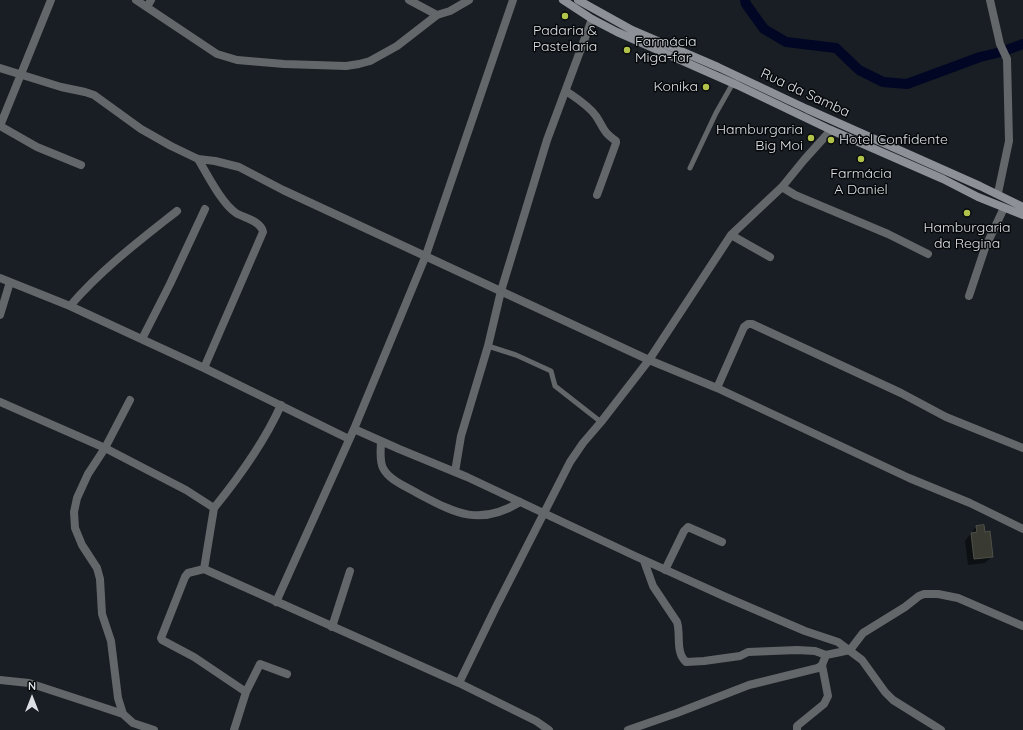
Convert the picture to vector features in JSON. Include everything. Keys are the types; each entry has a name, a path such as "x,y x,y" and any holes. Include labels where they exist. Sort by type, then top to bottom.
{"main road":[{"name":"Rua da Samba","path":"563,0 592,19 617,32 732,83 831,130 1023,215"},
{"name":"Rua da Samba","path":"578,0 632,30 718,67 1023,207"},
{"path":"980,186 1023,202"},
{"path":"978,196 1023,222"}],"street":[{"path":"51,0 0,126 37,147 81,165"},
{"path":"136,0 149,3 217,54 237,60 284,64 346,66 360,64 397,46 437,15 450,11 469,0"},
{"path":"409,0 437,15"},
{"path":"276,602 354,429 426,255 513,0"},
{"path":"990,0 1000,44 1007,59 1009,141 998,193"},
{"path":"455,472 461,436 488,346 501,291 547,140 592,19"},
{"path":"0,68 61,87 94,95 141,129 198,159 215,161 239,167 284,190 650,360 718,388 909,478 970,503 1023,529"},
{"path":"566,91 584,104 595,115 605,132 616,142 596,195"},
{"path":"459,683 570,462 583,443 650,360 731,235 782,187 831,130"},
{"path":"198,159 230,208 260,225 263,229 204,368"},
{"path":"782,187 795,195 888,234 928,254"},
{"path":"142,339 174,277 205,209"},
{"path":"969,296 985,248 1003,210"},
{"path":"70,306 87,286 100,274 177,211"},
{"path":"731,235 770,256"},
{"path":"0,316 3,278 70,306 142,339 349,439"},
{"path":"718,388 744,327 748,324 752,324 901,394 946,417 1023,448"},
{"path":"130,400 105,448 88,474 77,498 74,512 75,528 82,545 97,568 100,579 102,614 114,652 116,686 123,714 133,726 154,730"},
{"path":"0,402 105,448 186,490 214,508"},
{"path":"204,569 214,508 254,455 270,428 281,405"},
{"path":"354,429 455,472 665,570 798,628 838,642 862,660 885,692 893,700 941,730"},
{"path":"381,440 382,466 386,474 400,484 454,511 466,515 501,512 520,502"},
{"path":"665,570 684,531 688,527 722,542"},
{"path":"644,560 653,586 668,606 677,622 680,651 682,658 686,662 740,656 748,652 791,650 815,651 826,654 850,650 868,629 906,607 919,596 924,594 938,594 958,598 1023,626"},
{"path":"246,692 161,638 185,577 188,573 204,569 459,683 536,721 549,730"},
{"path":"332,627 350,571"},
{"path":"797,730 797,726 824,704 828,696 822,665 826,654"},
{"path":"234,730 246,692 260,664 287,674"},
{"path":"628,730 677,713 749,684 818,668 822,665"},
{"path":"0,680 29,683 123,714"}],"lane":[{"path":"690,168 732,83"},
{"path":"488,346 516,355 551,371 555,386 601,422"}],"building":[{"path":"984,525 985,532 990,531 993,557 974,559 971,533 977,532 976,526"}],"waterway":[{"path":"745,0 746,4 764,29 786,42 836,48 859,70 883,82 907,84 980,57 1001,52"},
{"path":"1004,51 1023,44"}],"place":[{"name":"Padaria & Pastelaria","path":"565,16"},
{"name":"Farmácia Miga-far","path":"627,50"},
{"name":"Konika","path":"706,87"},
{"name":"Hamburgaria Big Moi","path":"811,138"},
{"name":"Hotel Confidente","path":"831,140"},
{"name":"Farmácia A Daniel","path":"861,159"},
{"name":"Hamburgaria da Regina","path":"967,213"}]}
